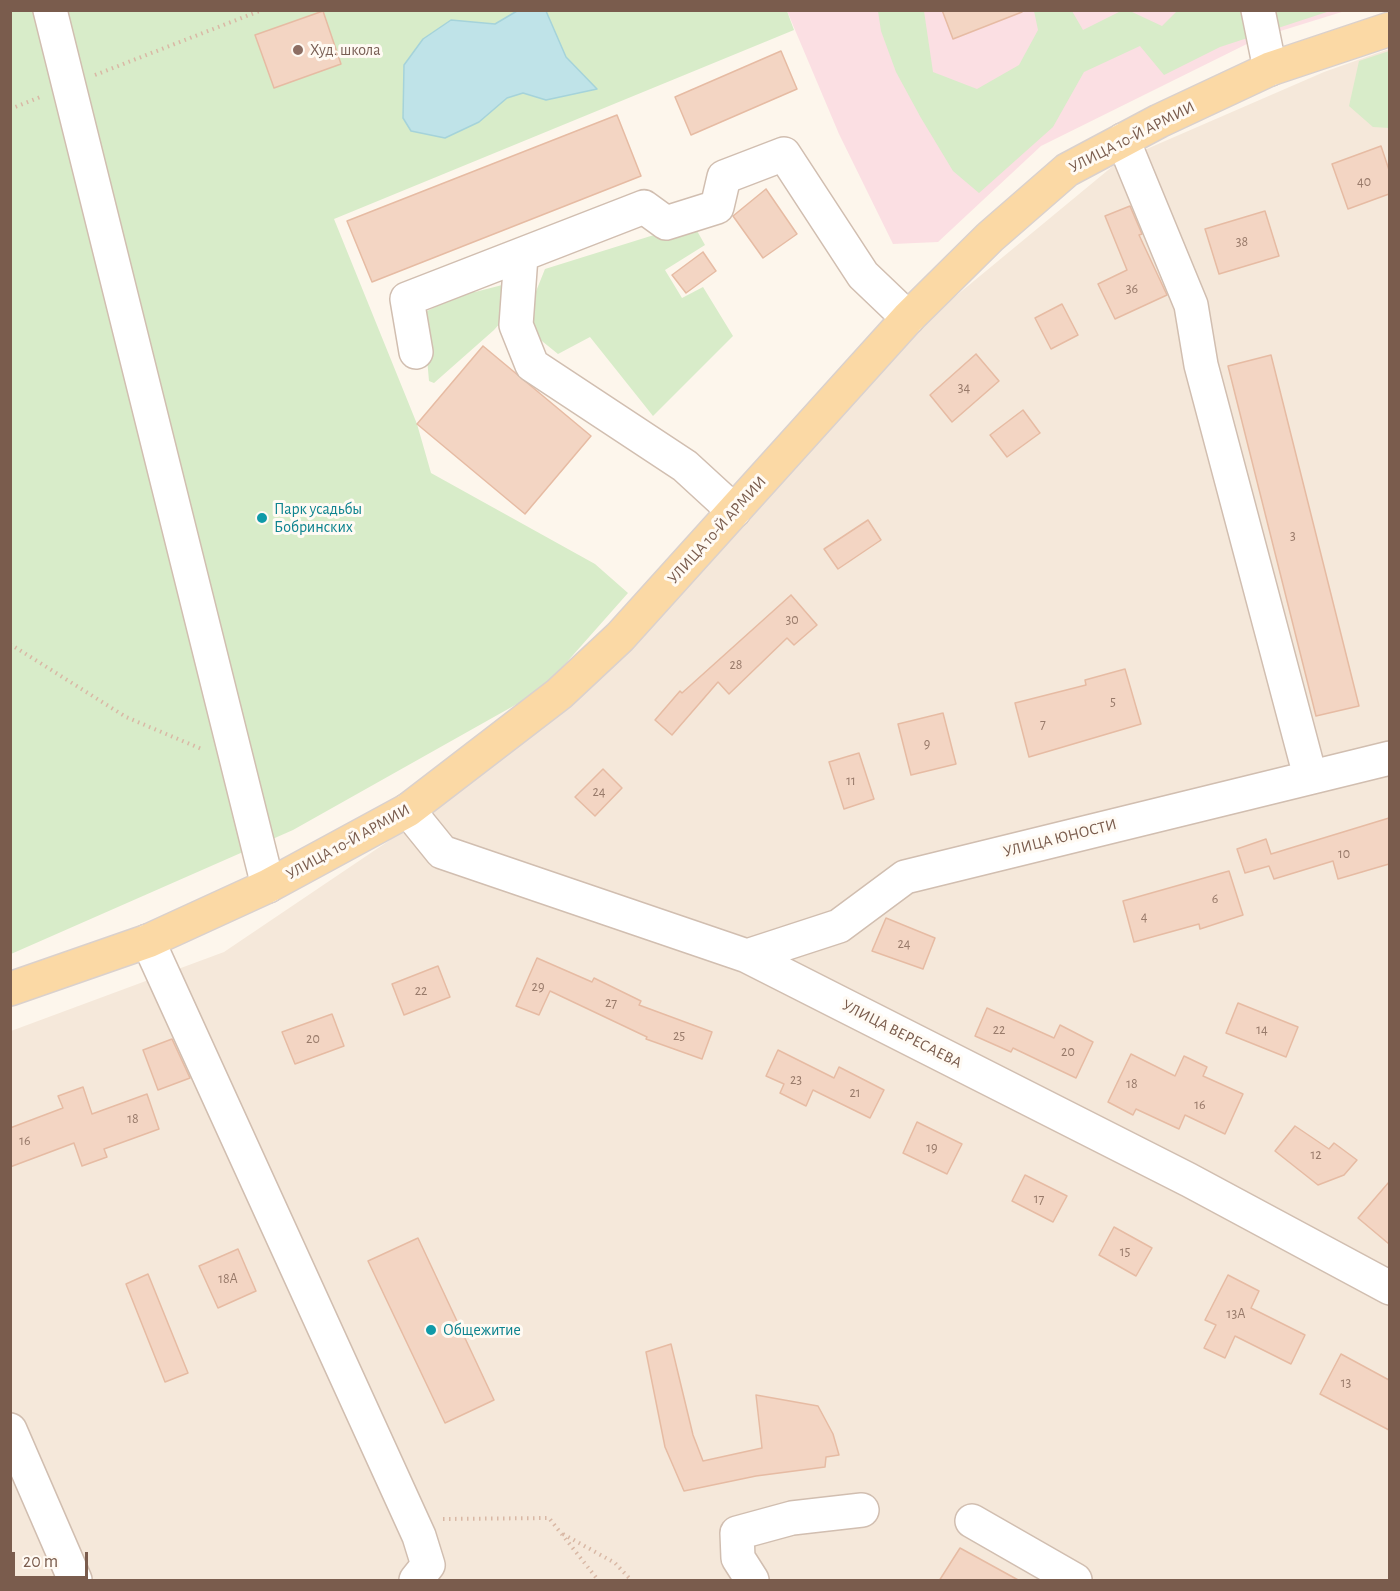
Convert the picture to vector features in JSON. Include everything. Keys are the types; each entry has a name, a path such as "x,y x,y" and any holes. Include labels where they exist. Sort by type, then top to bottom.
{"main road":[{"name":"УЛИЦА 10-Й АРМИИ","path":"10,990 148,941 268,886 408,810 559,694 620,637 908,318 1032,198 1067,170 1123,140 1270,69 1389,29"}],"street":[{"path":"50,10 235,762 268,886"},
{"path":"1257,10 1270,69"},
{"path":"1123,140 1191,305 1201,365 1310,776"},
{"path":"416,352 407,298 644,207 666,223 717,207 724,177 784,154 863,275 908,318"},
{"path":"521,256 516,325 532,365 686,466 734,511"},
{"name":"УЛИЦА ЮНОСТИ","path":"747,956 839,926 905,877 1389,758"},
{"name":"УЛИЦА ВЕРЕСАЕВА","path":"408,810 442,852 747,956 1189,1180 1389,1288"},
{"path":"148,941 416,1528 428,1565 416,1581"},
{"path":"10,1430 75,1581"},
{"path":"752,1581 738,1558 737,1533 792,1518 862,1510"},
{"path":"972,1521 1075,1581"}],"path":[{"path":"10,109 262,10"},
{"path":"10,644 126,717 235,762"},
{"path":"416,1528 549,1518 598,1581"},
{"path":"560,1533 615,1563 631,1581"}],"shaded area":[{"path":"787,11 1345,11 1261,37 1041,146 938,242 893,244 839,134"},
{"path":"1389,49 1389,1580 11,1580 11,1031 224,952 390,840 539,729 934,314 1119,161 1324,72"}],"green space":[{"name":"Парк усадьбы Бобринских","path":"11,11 787,11 794,30 334,219 417,424 431,473 595,564 628,593 566,663 533,695 293,830 11,954"},
{"path":"878,11 924,11 933,72 977,89 1019,65 1038,30 1034,11 1072,11 1083,30 1121,11 1130,11 1162,26 1177,11 1330,11 1220,47 1164,75 1140,46 1084,72 1053,127 979,193 953,171 921,118 896,72 881,31"},
{"path":"1389,51 1389,128 1373,127 1349,106 1359,61"},
{"path":"686,225 696,229 705,245 665,270 682,298 703,287 733,336 653,416 590,337 558,354 527,329 525,319 545,269"},
{"path":"510,283 509,313 494,330 434,383 429,381 423,313 435,307 441,293 463,285 475,292"}],"water":[{"path":"517,11 546,11 566,57 597,89 546,100 523,93 507,98 479,122 445,138 411,131 403,118 404,65 423,39 451,20 495,24"}],"building":[{"path":"942,10 1022,10 1022,12 953,39"},
{"name":"Худ. школа","path":"323,11 341,64 274,88 255,35"},
{"path":"781,51 797,89 691,135 675,97"},
{"path":"617,115 641,176 372,282 347,221"},
{"path":"1381,146 1389,170 1389,194 1348,209 1332,164"},
{"path":"766,189 797,234 763,258 733,216"},
{"path":"1130,206 1142,234 1139,235 1167,295 1115,319 1098,284 1127,270 1105,216"},
{"path":"1265,211 1279,256 1219,274 1205,229"},
{"path":"703,252 716,271 686,293 672,275"},
{"path":"1062,304 1078,335 1051,349 1035,318"},
{"path":"483,346 591,436 525,514 417,424"},
{"path":"976,354 999,381 952,422 930,395"},
{"path":"1271,355 1359,706 1316,716 1228,366"},
{"path":"1023,410 1040,433 1007,457 990,435"},
{"path":"868,520 881,540 838,569 824,549"},
{"path":"791,595 817,625 794,645 787,638 729,694 718,682 672,735 655,720 680,691 682,693"},
{"path":"1125,669 1141,724 1029,757 1015,703 1086,685 1085,680"},
{"path":"943,713 956,764 911,775 898,724"},
{"path":"859,753 874,799 844,809 829,762"},
{"path":"603,769 622,788 595,816 575,797"},
{"path":"1389,818 1389,864 1338,879 1333,861 1274,879 1269,866 1245,873 1237,849 1266,839 1271,854"},
{"path":"1229,871 1243,915 1200,929 1199,924 1134,942 1123,901"},
{"path":"886,918 935,938 923,969 872,951"},
{"path":"537,958 592,982 594,978 641,1001 639,1005 712,1032 702,1059 646,1039 647,1037 550,991 539,1015 516,1006"},
{"path":"438,966 450,997 404,1015 392,984"},
{"path":"1238,1003 1298,1027 1286,1057 1226,1033"},
{"path":"987,1008 1054,1038 1060,1025 1093,1042 1076,1078 1013,1048 1011,1052 975,1036"},
{"path":"332,1014 344,1046 295,1064 282,1032"},
{"path":"172,1039 190,1078 158,1090 143,1050"},
{"path":"778,1050 834,1078 839,1067 884,1090 870,1118 813,1090 806,1106 780,1093 784,1084 766,1076"},
{"path":"1131,1054 1175,1076 1184,1056 1207,1067 1203,1076 1243,1094 1225,1134 1185,1115 1179,1129 1136,1109 1133,1115 1108,1102"},
{"path":"83,1087 92,1114 147,1094 159,1129 104,1149 107,1157 82,1166 74,1143 10,1167 10,1128 63,1108 58,1096"},
{"path":"917,1122 962,1144 947,1174 903,1153"},
{"path":"1295,1126 1329,1149 1334,1143 1357,1160 1344,1175 1318,1185 1275,1151"},
{"path":"1025,1175 1067,1196 1053,1222 1012,1201"},
{"path":"1389,1182 1389,1244 1358,1218"},
{"path":"1114,1227 1152,1248 1136,1276 1099,1255"},
{"name":"Общежитие","path":"418,1238 494,1400 445,1423 368,1261"},
{"path":"238,1249 256,1291 218,1308 199,1266"},
{"path":"148,1274 188,1373 165,1382 126,1284"},
{"path":"1228,1275 1259,1291 1251,1308 1305,1335 1291,1364 1235,1336 1225,1358 1204,1348 1216,1325 1205,1320"},
{"path":"671,1344 693,1435 703,1461 762,1448 756,1395 818,1406 833,1434 839,1455 826,1457 825,1467 756,1476 684,1491 665,1447 646,1352"},
{"path":"1341,1354 1389,1380 1389,1430 1320,1394"},
{"path":"960,1548 1020,1581 939,1581"}],"place":[{"name":"Худ. школа","path":"298,50"},
{"name":"Парк усадьбы Бобринских","path":"262,518"},
{"name":"Общежитие","path":"431,1330"}]}
